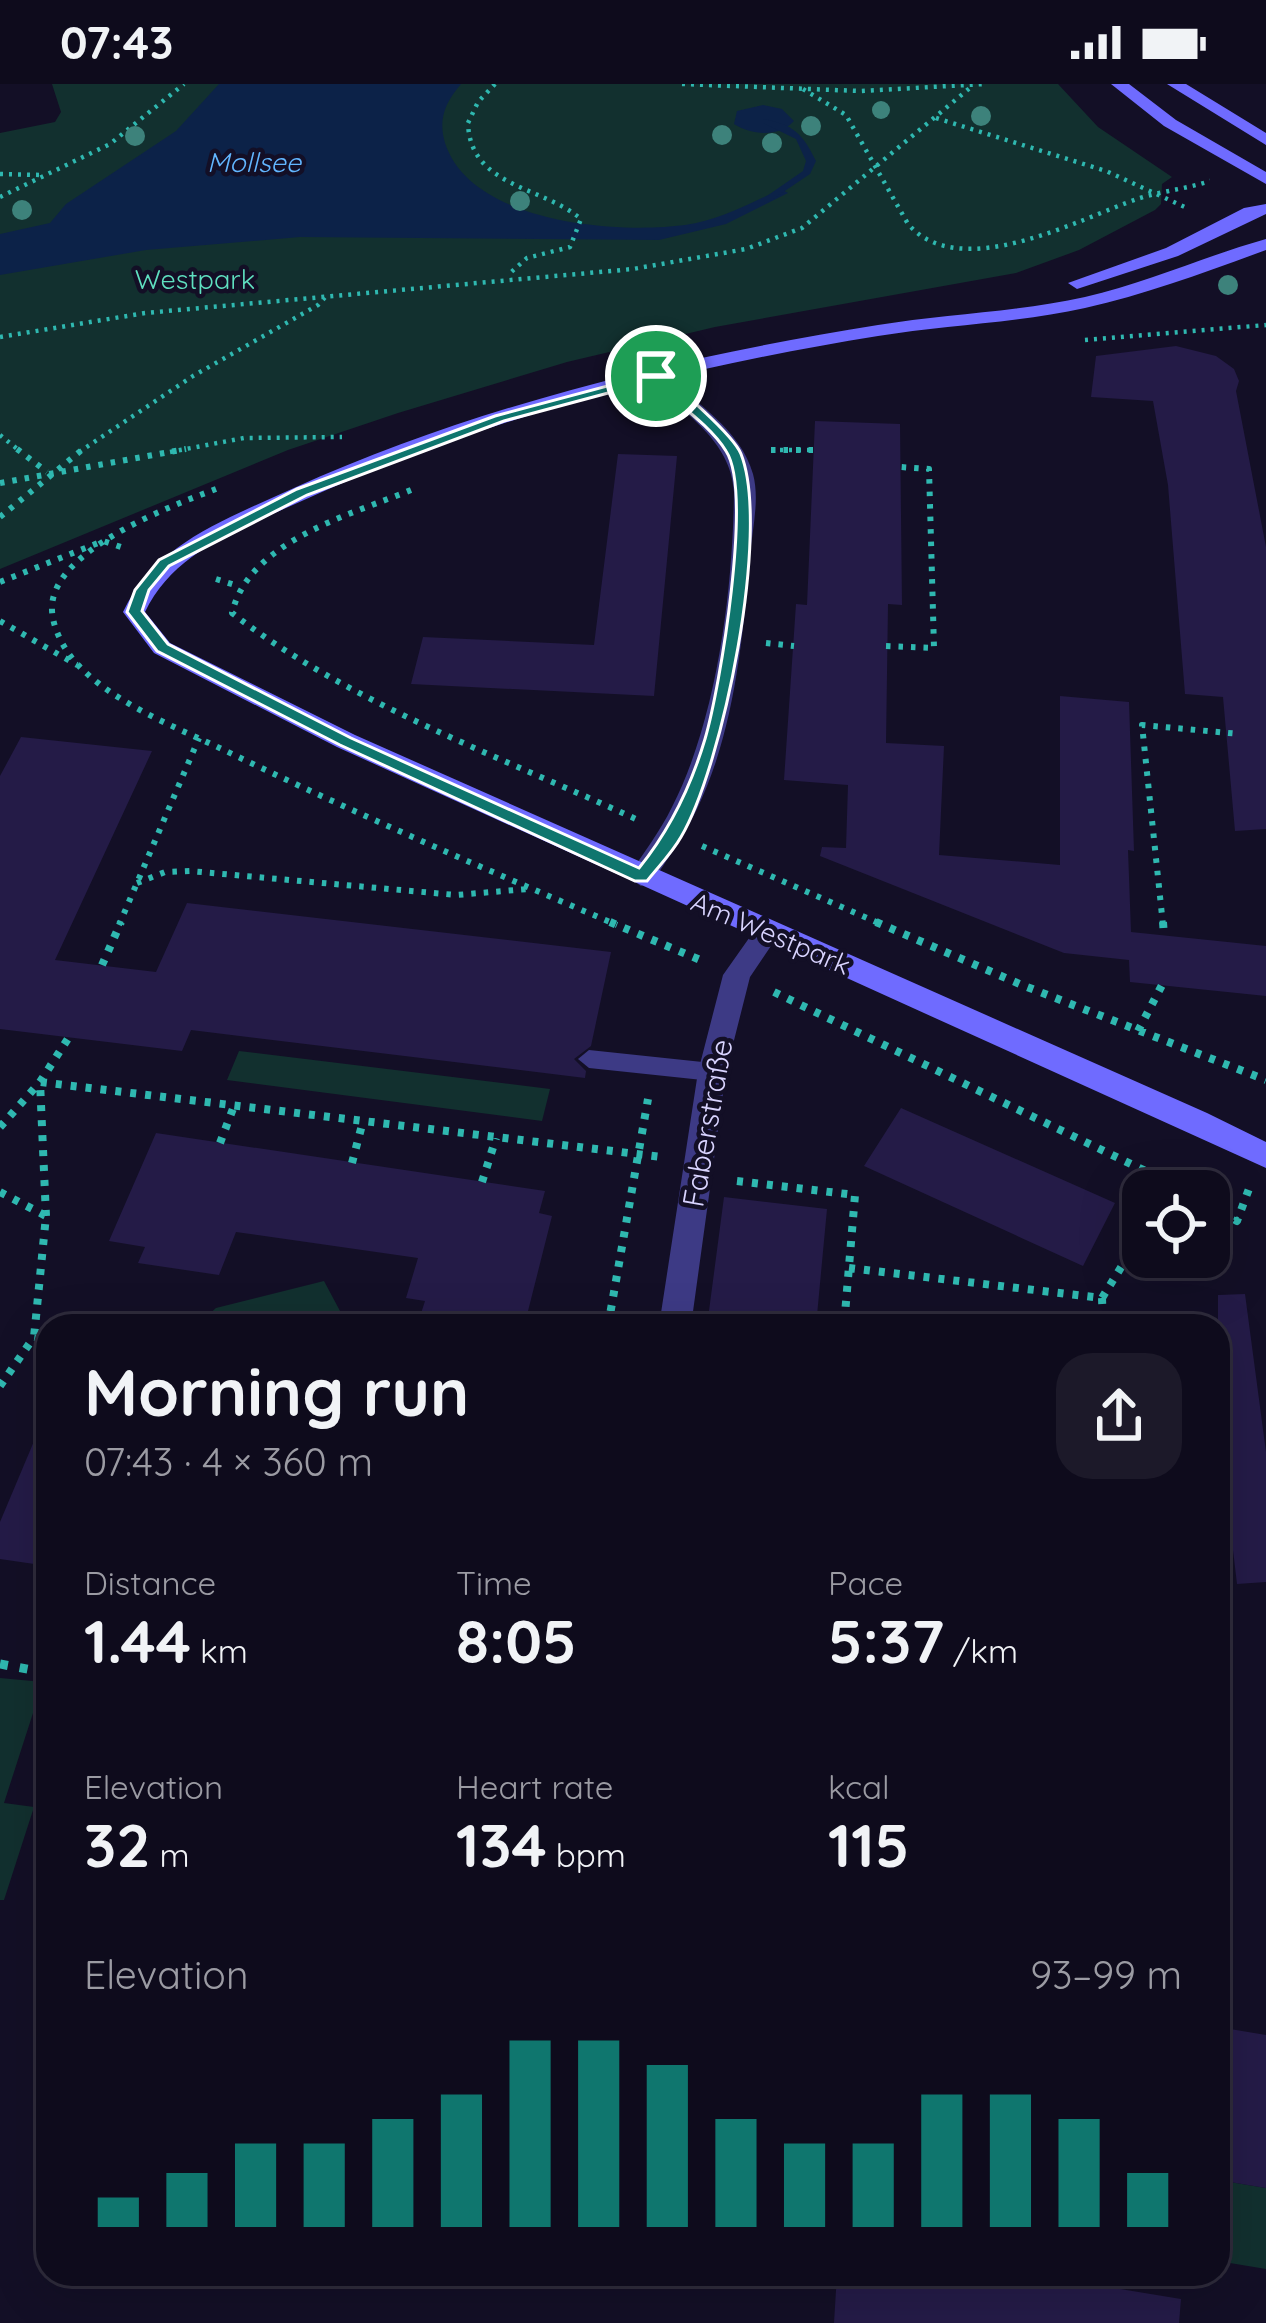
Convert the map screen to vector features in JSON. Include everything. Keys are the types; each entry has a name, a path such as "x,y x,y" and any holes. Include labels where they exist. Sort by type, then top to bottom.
{"street":[{"path":"1119,84 1202,144 1266,179"},
{"path":"1175,84 1266,140"},
{"name":"Am Westpark","path":"969,316 1110,274 1266,209"},
{"name":"Am Westpark","path":"1266,244 1133,290 1056,308 969,316 656,376 500,418 302,492 164,563 142,590 134,612 162,648 346,742 641,877 1198,1120 1266,1156"},
{"path":"641,877 674,835 712,740 732,640 745,491 733,450 656,376"},
{"name":"Faberstraße","path":"677,1314 712,1072 736,975 767,931"}],"lane":[{"path":"589,1058 712,1072"}],"path":[{"path":"0,197 110,144 184,84"},
{"path":"495,84 471,109 468,121 477,155 508,184 572,210 580,223 570,247 530,256 514,264 507,277"},
{"path":"682,84 803,89 986,84"},
{"path":"0,337 145,313 634,269 746,249 802,228 969,86"},
{"path":"803,89 839,103 910,227 932,240 965,245 1020,241 1156,194 1202,184"},
{"path":"935,118 1106,171 1190,208 1169,218"},
{"path":"0,174 50,175"},
{"path":"0,517 48,473 131,412 318,305 328,294"},
{"path":"0,435 48,473"},
{"path":"0,483 244,439 350,436 329,445"},
{"path":"886,646 934,648 929,469 900,467"},
{"path":"0,582 225,485"},
{"path":"103,541 121,547"},
{"path":"78,665 60,638 53,598 64,580 103,541"},
{"path":"216,579 238,586"},
{"path":"0,621 200,738 333,802 864,1027 1138,1170"},
{"path":"1164,936 1142,725 1240,734"},
{"path":"102,965 200,738"},
{"path":"137,883 165,872 190,871 455,896 534,889"},
{"path":"817,904 824,896"},
{"path":"1138,1031 1162,985"},
{"path":"1,1124 40,1082 69,1037"},
{"path":"40,1082 638,1154 855,1195 845,1314"},
{"path":"36,1314 46,1216 40,1082"},
{"path":"610,1314 651,1085"},
{"path":"220,1143 234,1106"},
{"path":"352,1162 364,1121"},
{"path":"482,1182 496,1137"},
{"path":"0,1192 46,1216"},
{"path":"1230,1217 1237,1221"},
{"path":"1103,1314 1102,1298 1122,1266"},
{"path":"849,1268 1102,1298"},
{"path":"0,1386 34,1337 36,1317"},
{"path":"0,1664 36,1671"}],"green space":[{"name":"Westpark","path":"52,84 1058,84 1098,127 1172,177 1162,184 1161,204 1155,210 1079,250 1016,273 715,327 567,362 288,450 0,569 0,133 55,122 61,112"},
{"path":"239,1051 550,1089 542,1121 227,1080"},
{"path":"324,1281 342,1314 209,1314 216,1308"},
{"path":"0,1678 36,1681 36,1704 4,1803 34,1807 4,1900 0,1900"},
{"path":"1230,2182 1266,2188 1266,2269 1230,2263"}],"water":[{"name":"Mollsee","path":"219,84 461,84 447,105 442,126 445,143 460,170 484,191 549,217 622,227 685,225 722,216 781,189 788,193 726,224 659,240 300,237 146,250 0,275 0,234 50,223 66,204 176,131"},
{"path":"763,105 782,109 794,121 765,133 734,124 737,111"}],"building":[{"path":"1176,346 1216,356 1234,369 1239,381 1236,391 1266,547 1266,829 1235,831 1223,697 1185,694 1168,485 1153,401 1091,397 1096,356"},
{"path":"815,421 900,424 902,605 888,604 886,743 944,746 939,855 1060,865 1060,696 1129,702 1134,851 1128,850 1131,932 1266,946 1266,996 1130,982 1129,960 1064,953 820,856 822,847 846,848 848,785 784,780 796,604 807,605"},
{"path":"618,454 677,456 654,696 411,684 423,637 594,645"},
{"path":"21,737 152,751 55,960 156,972 187,903 611,952 591,1046 574,1059 586,1071 585,1078 191,1030 182,1051 0,1029 0,776"},
{"path":"901,1108 1115,1203 1083,1266 864,1166"},
{"path":"156,1133 545,1191 539,1213 552,1216 527,1314 421,1314 425,1301 406,1298 418,1258 236,1232 219,1275 138,1263 145,1247 109,1241"},
{"path":"724,1197 827,1209 817,1314 709,1314"},
{"path":"1245,1294 1266,1452 1266,1582 1237,1584 1230,1524 1230,1314 1218,1314 1218,1295"},
{"path":"36,1436 36,1564 0,1559 0,1522"},
{"path":"1230,2029 1266,2035 1266,2188 1230,2182"},
{"path":"836,2286 1102,2286 1181,2299 1179,2323 834,2323"}],"waterway":[{"path":"766,121 800,137 811,161 807,172 767,200"}],"route":[{"path":"656,376 733,450 745,491 732,640 712,740 674,835 641,877 346,742 162,648 134,612 142,590 164,563 302,492 500,418 656,376"}]}
